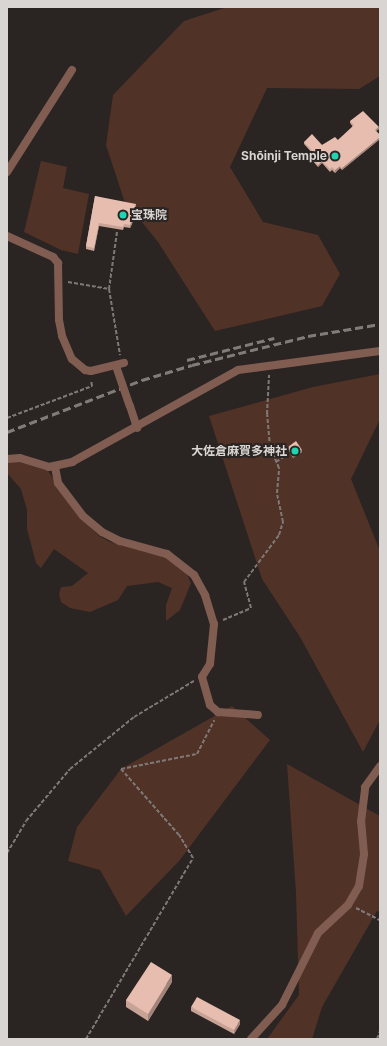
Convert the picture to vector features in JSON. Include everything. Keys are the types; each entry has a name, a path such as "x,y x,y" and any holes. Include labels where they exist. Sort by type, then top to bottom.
{"street":[{"path":"7,171 72,70"},
{"path":"7,236 53,257 58,263 59,320 62,336 72,359 85,370 120,365 137,428"},
{"path":"7,459 20,458 55,467 72,462 137,428 238,370 380,351"},
{"path":"55,467 58,483 83,516 102,532 120,541 167,554 194,574 206,595 214,624 210,664 202,677 210,706 218,712 258,715"},
{"path":"251,1039 282,1005 318,933 348,905 359,886 364,854 360,822 365,786 380,766"}],"path":[{"path":"117,232 109,289 120,365"},
{"path":"59,281 109,289"},
{"path":"214,624 251,608 244,582 279,535 283,522 277,493 279,468 270,447 267,414 270,365"},
{"path":"7,418 92,386 91,370"},
{"path":"276,462 288,454"},
{"path":"7,853 26,821 70,770 134,717 202,677"},
{"path":"86,1039 193,858 179,835 121,769 197,754 218,712"},
{"path":"348,905 376,916 380,920"},
{"path":"377,1039 380,1031"}],"shaded area":[{"path":"227,7 380,7 380,76 359,89 267,88 230,167 263,222 318,235 340,274 322,306 215,331 158,242 124,200 106,145 113,95 184,21"},
{"path":"41,161 67,167 63,188 89,194 78,254 61,250 24,232"},
{"path":"380,374 380,419 351,479 380,551 380,720 363,752 300,637 262,579 209,416 313,387"},
{"path":"7,462 22,462 46,468 81,518 99,536 110,542 159,553 185,570 191,583 180,610 166,621 166,605 172,588 158,582 127,586 118,600 90,612 70,608 61,602 59,594 61,587 72,586 88,573 54,549 41,568 36,563 27,529 27,510 21,489 7,473"},
{"path":"232,706 270,740 179,861 126,916 100,870 68,861 77,827 121,769"},
{"path":"287,764 380,816 380,912 377,911 322,1007 312,1039 267,1039 299,995 296,893"}],"building":[{"path":"363,111 379,127 375,130 380,137 342,168 340,166 335,170 332,167 330,169 322,161 318,165 311,156 314,153 304,142 312,134 322,145 335,137 338,140 354,125 350,121"},
{"path":"95,196 136,204 130,225 124,224 123,227 99,223 94,248 86,246"},
{"path":"296,441 302,450 293,455 288,447"},
{"path":"151,962 172,975 148,1014 126,1000"},
{"path":"197,997 240,1020 234,1030 191,1007"}],"railway":[{"path":"7,432 142,380 192,365 308,336 380,324"},
{"path":"187,360 274,338"}],"place":[{"name":"Shōinji Temple","path":"335,156"},
{"name":"宝珠院","path":"123,215"},
{"name":"大佐倉麻賀多神社","path":"295,451"}]}
